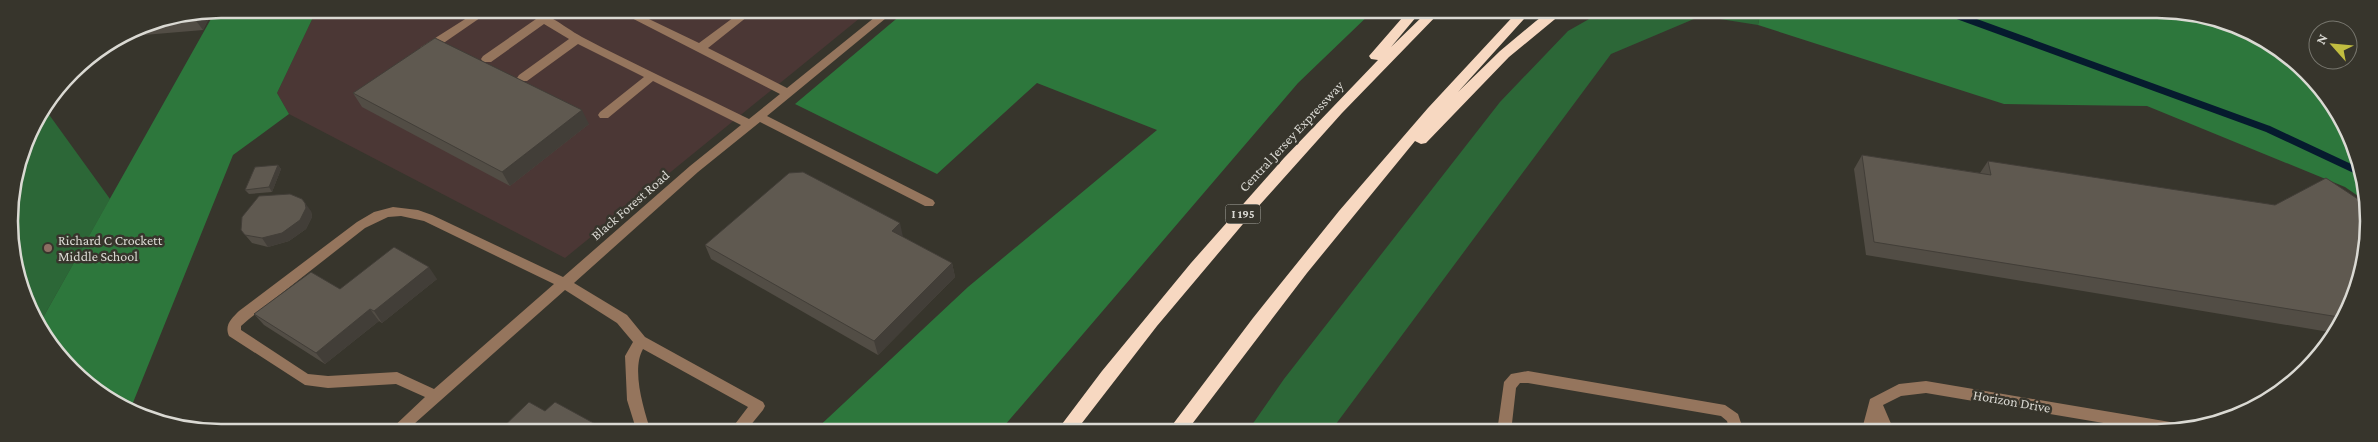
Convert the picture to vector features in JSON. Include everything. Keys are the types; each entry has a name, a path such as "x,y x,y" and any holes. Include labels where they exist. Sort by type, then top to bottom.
{"highway":[{"path":"1271,181 1409,18"},
{"name":"Central Jersey Expressway","path":"1071,424 1162,309 1271,181 1428,18"},
{"path":"1182,424 1261,317 1340,219 1456,85 1519,18"},
{"path":"1340,219 1516,43 1548,18"}],"street":[{"path":"415,56 474,18"},
{"path":"487,59 545,18 577,39 652,76 754,120 929,203"},
{"path":"638,18 788,93"},
{"path":"700,48 740,18"},
{"name":"Black Forest Road","path":"404,424 694,169 881,18"},
{"path":"523,78 577,39"},
{"path":"604,115 652,76"},
{"path":"435,396 397,378 328,382 305,379 234,332 235,324 244,314 361,225 379,214 393,210 406,210 428,218 564,284 622,319 640,341 758,406 743,424"},
{"path":"640,341 632,356 634,400 642,424"},
{"path":"1505,424 1509,386 1516,378 1528,377 1725,411 1734,418 1736,424"},
{"name":"Horizon Drive","path":"1875,403 1899,390 1926,387 2146,424"},
{"path":"1870,424 1875,403"},
{"path":"1875,403 1884,424"}],"shaded area":[{"path":"313,18 860,18 565,258 289,114 277,93"}],"green space":[{"path":"212,18 313,18 277,93 289,114 233,155 132,405 108,390 77,365 60,345 42,319"},
{"path":"897,18 1366,18 1298,83 1006,424 822,424 968,287 1157,130 1037,83 937,174 795,104"},
{"path":"1591,18 1696,18 1611,54 1336,424 1253,424 1284,379 1500,102 1568,31"},
{"path":"1714,18 1759,18 1758,25"},
{"path":"1759,18 2170,18 2210,24 2247,38 2259,45 2291,68 2310,87 2340,131 2354,168 2359,197 2345,187 2147,106 2004,104 1758,25"},
{"name":"Richard C Crockett Middle School","path":"48,114 110,199 42,319 28,286 21,261 18,208 24,168 38,131"}],"building":[{"path":"435,38 582,110 502,172 353,93"},
{"path":"1862,155 1991,175 1988,161 2275,205 2326,178 2359,200 2360,234 2357,261 2350,286 2337,317 1874,242"},
{"path":"278,165 269,187 245,190 255,167"},
{"path":"803,172 900,223 892,231 952,263 874,341 705,245 789,173"},
{"path":"290,194 302,199 305,203 306,208 300,220 282,233 262,238 245,235 241,230 242,217 259,196"},
{"path":"394,247 429,267 374,311 370,309 316,353 254,314 311,272 340,289"},
{"path":"529,402 545,411 555,402 595,424 506,424"}],"waterway":[{"path":"1964,18 2268,129 2354,169"}],"place":[{"name":"Richard C Crockett Middle School","path":"48,248"}]}
